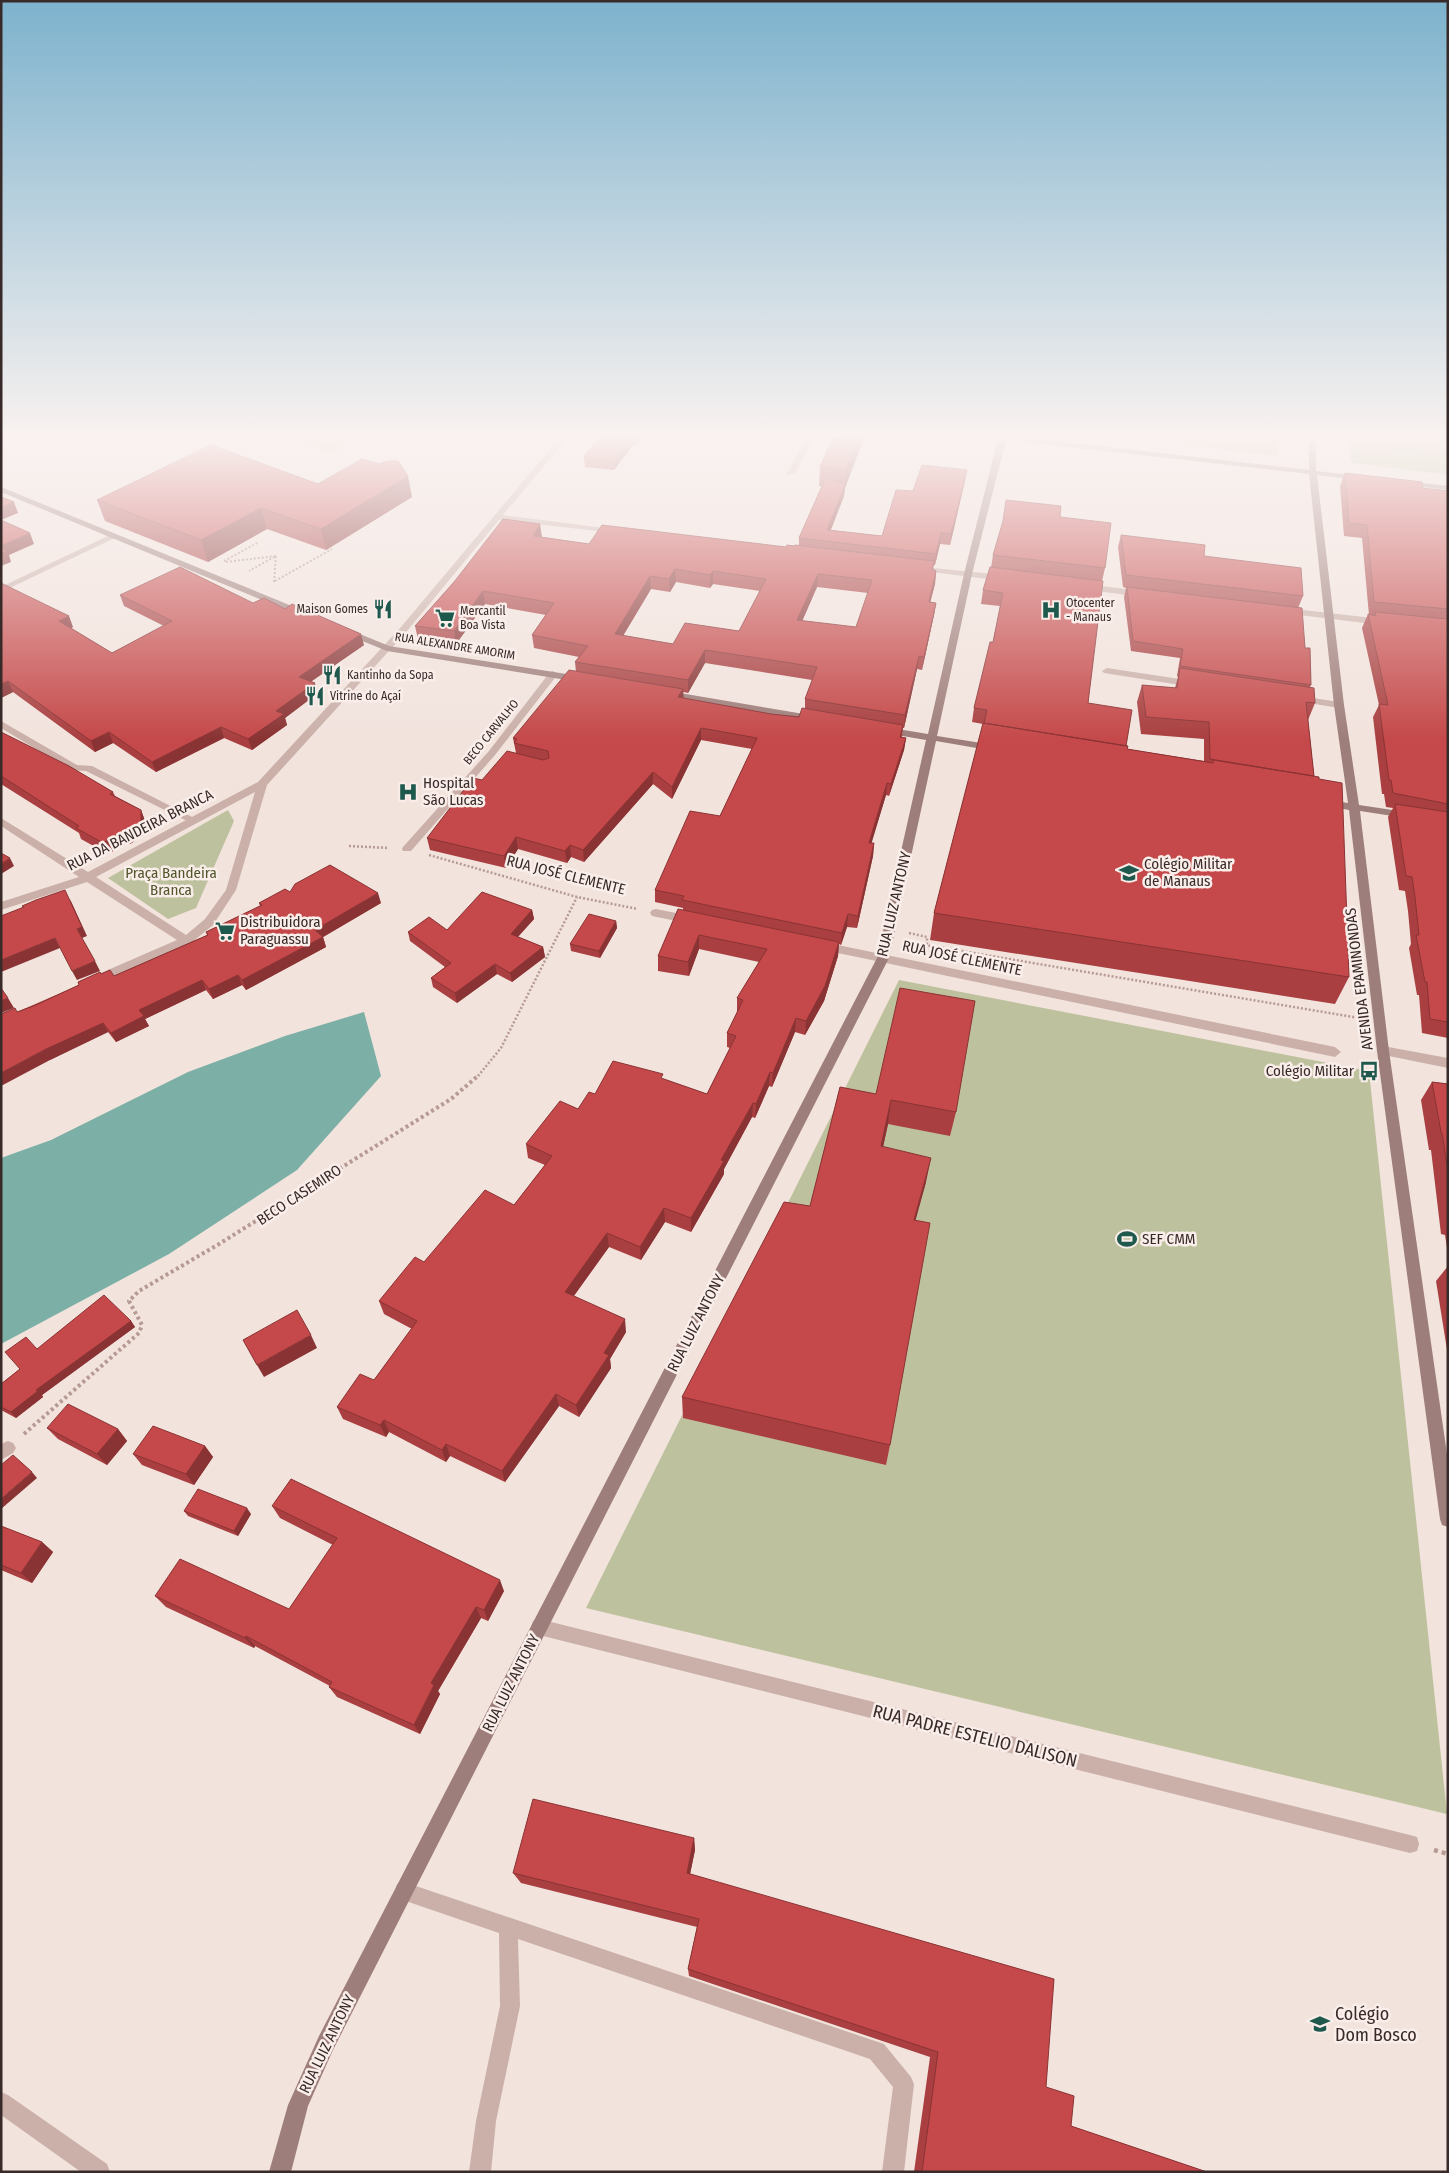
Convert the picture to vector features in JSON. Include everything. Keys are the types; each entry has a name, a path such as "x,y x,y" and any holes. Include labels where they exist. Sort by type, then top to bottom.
{"street":[{"path":"1,590 114,536"},
{"path":"116,536 313,618"},
{"path":"89,982 186,941 209,922 230,890 262,784 386,648 480,536"},
{"name":"RUA LUIZ ANTONY","path":"280,2172 298,2105 318,2061 883,958 978,536"},
{"name":"AVENIDA EPAMINONDAS","path":"1321,536 1331,616 1339,705 1354,808 1383,1051 1448,1519"},
{"path":"909,567 1017,579"},
{"path":"1076,586 1154,596"},
{"path":"1272,610 1389,622"},
{"name":"RUA ALEXANDRE AMORIM","path":"338,628 386,648 592,681"},
{"path":"1107,671 1203,685"},
{"name":"BECO CARVALHO","path":"407,849 496,754 553,674"},
{"path":"660,692 825,720"},
{"path":"1288,698 1339,705"},
{"path":"1,724 75,768 88,768 193,820"},
{"path":"873,728 1009,751"},
{"name":"RUA DA BANDEIRA BRANCA","path":"1,906 86,878 262,784"},
{"path":"1319,802 1420,817"},
{"path":"1,821 86,878 186,941"},
{"path":"656,913 703,922"},
{"name":"RUA JOSÉ CLEMENTE","path":"816,944 1335,1052"},
{"path":"1383,1051 1448,1063"},
{"name":"RUA PADRE ESTELIO DALISON","path":"539,1627 1410,1844"},
{"path":"404,1891 877,2051 904,2084 893,2172"},
{"path":"480,2172 486,2121 510,2006 508,1926"},
{"path":"1,2102 99,2172"}],"path":[{"path":"229,582 276,556 221,562 260,542"},
{"path":"275,581 332,549"},
{"name":"RUA JOSÉ CLEMENTE","path":"349,846 407,849 577,897 656,913"},
{"name":"BECO CASEMIRO","path":"5,1450 139,1333 142,1326 130,1301 140,1289 165,1277 255,1223 451,1099 475,1080 501,1048 577,897"},
{"path":"889,928 927,937 927,945 1380,1022"}],"green space":[{"name":"Praça Bandeira Branca","path":"228,810 234,821 196,908 168,919 108,878"},
{"path":"899,980 1369,1071 1447,1814 586,1608"}],"water":[{"path":"364,1012 381,1076 297,1170 169,1254 1,1344 1,1158 51,1140 188,1072 285,1036"}],"building":[{"path":"1,536 22,536 1,546"},
{"path":"192,536 208,536 201,540"},
{"path":"489,536 536,536 589,544 594,536 697,536 786,547 787,545 795,545 934,561 932,569 936,571 929,602 936,603 924,657 919,656 905,715 805,699 817,667 705,650 688,680 575,662 588,646 532,635 554,603 483,591 454,631 415,626 454,582","holes":["675,569 710,575 713,571 766,579 739,631 685,623 673,644 615,634 650,576 669,579","818,574 872,580 856,627 797,620"]},
{"path":"800,536 940,536 936,554 799,538"},
{"path":"998,536 1109,536 1105,568 993,555"},
{"path":"1121,536 1133,536 1205,545 1204,556 1301,568 1303,596 1126,575"},
{"path":"1368,536 1448,536 1448,609 1374,602"},
{"path":"180,567 253,603 264,598 285,609 292,604 361,634 299,677 315,683 276,711 284,714 248,739 221,727 152,762 109,732 91,741 8,681 1,684 1,583 69,616 59,621 112,653 172,621 120,595"},
{"path":"990,567 1103,581 1088,703 1132,710 1126,746 984,723 987,710 974,708 990,642 993,642 1003,593 983,590"},
{"path":"1127,587 1302,608 1305,648 1310,648 1311,685 1180,666 1183,649 1133,641"},
{"path":"1375,612 1448,619 1448,804 1393,793 1391,780 1389,780 1379,704 1388,705 1368,614 1376,616"},
{"path":"1180,668 1314,688 1315,703 1306,702 1314,776 1210,759 1209,722 1146,717 1142,685 1177,688"},
{"path":"569,670 683,689 678,697 771,714 799,717 802,708 903,725 900,737 906,738 891,784 887,783 869,843 874,843 858,916 848,914 842,933 682,900 684,896 655,890 690,811 720,816 757,738 701,728 672,787 653,772 583,850 570,845 565,851 516,837 504,856 427,838 473,778 482,780 507,751 543,760 549,758 548,751 514,743 517,739 513,738"},
{"name":"Colégio Militar de Manaus","path":"983,723 1128,746 1127,749 1213,763 1213,760 1319,777 1319,779 1342,783 1349,977 934,913"},
{"path":"1,732 69,766 113,792 110,794 141,810 141,823 103,843 76,828 79,826 1,776"},
{"path":"1395,804 1448,812 1448,1022 1430,1019 1427,982 1425,982 1416,935 1419,935 1412,877 1406,876"},
{"path":"1,853 10,858 1,864"},
{"path":"330,865 378,893 315,930 323,937 242,980 238,975 209,989 202,980 139,1010 144,1016 111,1033 103,1023 44,1050 1,1073 1,1014 15,1008 17,1012 36,1005 79,985 78,982 100,972 101,974 110,970 114,976 208,935 206,932 262,905 259,903 285,889 290,892 295,884"},
{"path":"65,890 82,927 77,929 95,961 72,971 55,938 1,960 1,916 36,900"},
{"path":"482,892 532,910 511,934 543,947 510,973 495,964 455,993 431,978 451,963 408,932 429,917 447,930"},
{"path":"678,909 839,942 825,986 806,1021 796,1018 773,1073 770,1072 756,1104 753,1103 721,1160 724,1161 691,1218 664,1208 640,1247 607,1233 565,1292 625,1319 604,1353 609,1355 576,1405 556,1394 502,1471 446,1444 442,1450 384,1420 380,1425 337,1407 360,1374 374,1380 417,1321 379,1301 415,1257 424,1262 485,1190 514,1205 552,1156 526,1144 560,1101 578,1109 589,1092 595,1094 613,1061 663,1074 661,1078 707,1094 736,1036 727,1033 743,1000 737,998 767,949 699,935 688,962 658,956"},
{"path":"589,914 616,921 599,951 570,944"},
{"path":"1,988 8,998 1,1001"},
{"path":"900,988 975,1001 956,1112 891,1100 881,1146 931,1158 914,1220 930,1223 890,1445 682,1397 784,1202 810,1206 840,1087 876,1094"},
{"path":"1432,1082 1448,1084 1448,1171 1442,1133"},
{"path":"104,1295 131,1321 36,1390 38,1391 11,1412 1,1407 1,1384 20,1369 5,1352 26,1337 37,1349"},
{"path":"297,1310 311,1335 257,1365 243,1340"},
{"path":"68,1404 118,1429 97,1454 47,1428"},
{"path":"153,1426 205,1446 186,1474 133,1454"},
{"path":"13,1455 32,1472 1,1499 1,1465"},
{"path":"291,1479 500,1580 484,1610 476,1607 431,1683 434,1685 414,1725 329,1687 332,1682 246,1636 245,1638 155,1596 180,1559 289,1609 337,1538 272,1506"},
{"path":"198,1489 247,1508 234,1531 184,1511"},
{"path":"1,1526 42,1542 21,1573 1,1565"},
{"path":"533,1799 694,1838 687,1873 1054,1979 1046,2087 1074,2096 1071,2126 1207,2172 922,2172 938,2052 688,1969 699,1919 513,1873"}],"place":[{"name":"Maison Gomes","path":"383,609"},
{"name":"Otocenter - Manaus","path":"1051,610"},
{"name":"Mercantil Boa Vista","path":"445,618"},
{"name":"Kantinho da Sopa","path":"332,675"},
{"name":"Vitrine do Açaí","path":"315,696"},
{"name":"Hospital São Lucas","path":"408,792"},
{"name":"Colégio Militar de Manaus","path":"1129,873"},
{"name":"Distribuidora Paraguassu","path":"225,931"},
{"name":"Colégio Militar","path":"1369,1071"},
{"name":"SEF CMM","path":"1127,1239"},
{"name":"Colégio Dom Bosco","path":"1320,2024"}]}
